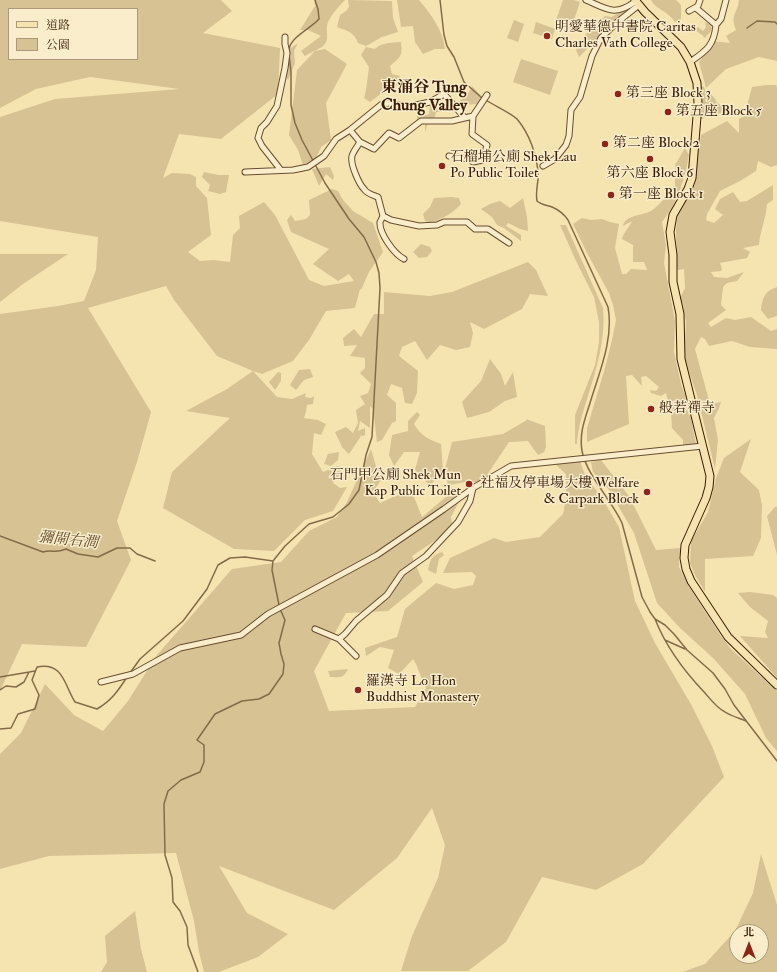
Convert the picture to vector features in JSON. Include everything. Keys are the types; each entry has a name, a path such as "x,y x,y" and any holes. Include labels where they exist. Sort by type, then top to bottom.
{"main road":[{"path":"637,2 676,42 690,62 696,78 698,98 693,172 688,189 673,215 670,232 673,255 673,282 680,314 681,359 710,476 706,498 686,540 684,554 686,569 691,581 728,637 777,685"}],"street":[{"path":"586,0 614,11 637,2"},
{"path":"688,11 696,8 700,0"},
{"path":"690,62 704,52 711,44 715,36 716,25 721,19 726,0"},
{"path":"543,166 555,159 566,145 569,136 571,110 580,97 592,56 601,38 637,2"},
{"path":"696,8 716,25"},
{"path":"280,169 262,146 258,138 261,128 267,122 277,106 287,52 284,44 285,37"},
{"path":"245,172 305,168 312,165 324,156 336,139 350,130 382,104 390,103 412,106 430,102 444,94 464,117"},
{"path":"449,156 469,159 473,162 483,160 487,145 472,134 473,116 485,98"},
{"path":"350,130 360,142 374,149 389,133 399,138 421,121 452,121 473,116"},
{"path":"360,142 352,156 351,161 353,169 364,189 369,194 378,197 383,216 380,221 382,232 393,251 399,257 404,259"},
{"path":"383,216 391,220 419,226 444,222 467,222 475,229 488,229 509,243"},
{"path":"101,682 133,674 180,648 241,635 268,614 377,555 473,488 511,466 703,446"},
{"path":"339,639 356,621 387,595 402,573 426,556 458,522 470,501 473,488"},
{"path":"315,629 339,639 356,656"}],"green space":[{"path":"0,0 221,0 232,11 203,33 280,48 278,94 221,139 179,134 163,178 172,173 190,174 196,177 196,186 207,198 211,235 188,252 200,261 214,260 230,262 233,235 240,228 239,216 264,202 275,215 309,280 324,286 354,281 349,274 338,281 313,264 329,249 291,232 287,220 291,215 295,221 306,219 310,215 309,200 332,189 338,191 343,200 353,211 373,223 383,252 369,272 361,290 360,289 355,308 326,311 309,340 293,361 262,374 217,356 174,300 166,286 88,308 151,412 137,462 117,521 131,560 86,647 22,644 0,691 0,314 84,301 96,270 98,237 0,221 0,117 55,99 179,89 90,77 36,89 0,108"},
{"path":"314,0 345,0 329,19 327,40 324,45 305,56 301,51 321,36 308,30 300,30 315,6"},
{"path":"348,0 392,1 393,18 398,32 382,37 366,46 358,43 352,34 337,27 340,15 349,7"},
{"path":"397,0 419,0 439,29 445,49 435,49 423,54 415,42 413,26 401,27"},
{"path":"563,0 574,0 580,2 571,29 555,23"},
{"path":"651,0 676,0 681,5 681,19 675,22 669,15 655,6"},
{"path":"739,0 777,0 777,61 759,57 726,69 706,88 699,62 706,53 711,41 730,43 726,36 736,30 734,25 734,17"},
{"path":"624,9 625,11 619,19 579,57 576,50 586,34 605,16 612,17"},
{"path":"514,20 524,24 518,42 507,38"},
{"path":"536,22 555,29 552,39 533,33"},
{"path":"705,22 711,25 712,30 705,38 695,29 698,27 703,31 706,27"},
{"path":"401,42 401,54 390,66 392,74 400,76 394,92 390,87 370,102 364,98 369,67 361,55 366,47 375,49 384,44"},
{"path":"298,43 294,51 295,63 288,80 286,77 284,53"},
{"path":"325,49 347,64 326,103 331,140 321,147 316,158 303,165 298,150 289,135 297,70 315,51"},
{"path":"521,59 558,71 550,95 513,82"},
{"path":"776,85 777,87 777,165 771,167 758,161 756,171 720,191 707,214 706,220 714,223 723,215 715,209 720,199 733,192 740,202 747,201 773,185 773,200 767,204 759,245 743,248 750,252 747,258 720,263 722,269 721,271 711,272 714,277 727,278 744,272 737,281 727,283 723,287 721,305 726,310 708,323 711,327 726,318 735,320 751,317 771,331 777,329 777,349 750,347 732,341 709,346 705,339 701,337 695,349 710,404 721,402 714,418 718,440 715,469 697,395 684,358 686,322 683,305 680,298 685,288 684,269 678,270 677,266 676,230 678,212 694,178 701,135 727,121 739,133 739,119 749,113 747,106 752,87"},
{"path":"472,86 483,98 477,104 464,105 463,110 451,106 461,100"},
{"path":"703,86 706,91 714,97 717,103 733,109 701,119 698,116 704,107 700,105 700,88"},
{"path":"435,103 443,104 448,111 436,112 435,117 428,123 425,132 425,124 417,120 417,111 423,115 429,114 430,105"},
{"path":"685,148 689,155 683,182 673,206 662,222 666,245 664,263 675,321 674,352 696,444 683,446 683,440 672,428 671,413 666,393 661,396 651,393 650,390 656,391 659,387 646,376 641,377 642,386 632,375 626,376 629,424 587,442 587,428 605,368 616,320 609,293 573,224 582,218 591,220 602,219 619,224 615,248 622,274 626,274 631,269 647,270 644,262 633,262 633,245 622,239 632,221 623,226 624,222 630,218 647,213 654,209 675,186 675,165"},
{"path":"330,167 334,176 333,180 326,174 319,186 312,169"},
{"path":"204,172 218,175 229,175 226,192 220,194 208,191 210,185 202,177"},
{"path":"434,198 459,198 461,204 451,213 439,220 431,223 425,221 423,214 430,207"},
{"path":"523,198 528,231 508,223 506,226 521,235 521,241 504,228 497,225 492,217 481,209 500,201 510,208"},
{"path":"560,225 566,225 603,308 604,319 600,352 578,432 577,444 575,444 575,415 595,365 599,342 599,322 594,297"},
{"path":"421,244 430,247 432,251 427,257 419,258 413,252"},
{"path":"0,254 68,254 23,284 0,302"},
{"path":"528,262 536,270 548,296 530,294 522,309 484,329 470,322 473,333 470,347 456,350 440,345 427,360 415,341 402,347 399,356 418,371 417,393 412,404 405,403 402,388 391,384 387,395 396,403 396,421 392,423 382,440 377,442 373,409 370,406 370,428 360,421 358,431 365,428 365,435 359,435 361,436 349,454 342,447 335,432 346,427 353,433 358,423 356,410 365,404 360,396 368,393 371,384 360,373 365,368 365,358 350,356 357,345 344,346 343,338 354,329 361,337 374,314 384,314 384,292 430,296 452,292"},
{"path":"777,287 777,316 768,319 761,310 762,302 767,293"},
{"path":"490,359 501,374 505,386 513,372 517,397 505,401 489,412 467,418 462,402 481,381"},
{"path":"310,369 313,377 304,380 296,390 290,385 299,370"},
{"path":"253,371 277,397 292,399 306,393 305,397 311,398 314,396 313,404 307,405 304,418 318,420 326,424 321,435 314,433 312,454 323,472 338,466 342,473 333,483 340,488 347,487 333,511 305,520 274,551 234,549 163,508 172,472 230,418 186,411 227,389"},
{"path":"278,372 281,373 281,381 275,390 269,382"},
{"path":"417,412 420,415 414,424 419,431 425,437 441,444 443,470 430,486 415,470 420,452 404,452 394,466 389,455 392,435 408,431 408,421"},
{"path":"526,419 545,426 546,447 544,452 538,455 528,441 509,442 481,484 472,481 448,485 445,469 452,442 503,434 527,420"},
{"path":"751,439 740,472 759,490 762,505 761,538 753,556 705,559 705,592 690,563 691,541 708,512 716,478 724,458"},
{"path":"371,449 377,470 389,472 381,480 373,492 380,503 407,492 414,497 422,517 447,496 450,488 459,488 460,500 451,517 452,524 442,536 412,556 423,582 388,611 346,613 314,671 329,711 415,707 426,689 413,659 399,674 388,668 394,650 380,647 366,656 365,648 397,637 405,609 436,583 454,589 473,585 476,576 472,572 443,573 450,558 494,538 506,542 540,537 563,514 566,499 566,474 554,463 580,461 585,475 602,498 619,527 635,601 655,643 692,706 712,746 724,777 643,864 596,890 542,877 506,942 468,971 401,971 412,936 438,878 445,845 432,808 397,858 334,910 219,866 247,913 288,934 258,957 219,972 204,972 194,921 176,853 49,856 0,869 0,754 21,733 45,684 74,715 103,731 128,701 157,655 232,569 281,562 309,531 337,517 347,502"},
{"path":"339,452 338,460 331,466 324,464 328,454"},
{"path":"601,460 629,496 656,550 680,548 679,567 689,587 721,636 731,649 777,691 777,751 766,738 745,694 713,658 680,628 657,603 634,533 609,490 593,472 591,462"},
{"path":"775,507 777,507 777,555 767,516"},
{"path":"442,552 444,555 439,559 436,574 428,570 430,561 433,557"},
{"path":"750,592 773,595 777,598 777,678 740,636 768,638 765,632 768,621 750,607 738,593"},
{"path":"348,669 343,676 339,677 330,677 328,671"},
{"path":"761,854 777,905 777,972 682,972 705,964 729,938 729,964 769,964 769,924 738,924 753,893"},
{"path":"135,911 141,949 147,972 101,972 107,962 105,936"}],"waterway":[{"path":"289,49 297,36 319,19 315,0"},
{"path":"440,0 444,35 447,46 454,57 464,82 482,98"},
{"path":"747,28 757,21 775,22 777,24"},
{"path":"279,605 272,570 273,561 285,546 309,524 333,517 349,504 359,490 366,455 372,437 380,288 379,273 376,262 364,237 349,219 325,183 302,140 295,123 291,105 291,72 289,55"},
{"path":"486,100 517,119 525,131 532,144 537,166 537,201 557,209 568,220 608,307 609,331 605,356 586,415 581,444 589,469 622,523 642,597 655,619 665,625 687,650 713,673 725,689 734,705 777,761"},
{"name":"彌閘右澗","path":"0,536 43,552 66,549 78,554 98,557 117,548 130,548 137,554 155,561"},
{"path":"130,673 140,659 183,621 207,589 218,565 230,558 245,557 273,561"},
{"path":"198,972 188,945 187,927 180,911 173,902 172,878 165,855 164,804 168,791 181,780 200,772 204,762 204,745 197,740 215,714 242,701 259,699 269,694 283,674 284,664 279,643 285,620 280,609"},
{"path":"655,619 664,639 676,658 712,701 719,708 732,716 746,721"},
{"path":"665,640 685,649"},
{"path":"0,729 11,728 18,714 35,709 39,695 32,680 37,667 46,666 58,671 75,702 97,709 114,695 127,677"},
{"path":"0,677 35,671"},
{"path":"0,690 6,686 16,687 24,682 29,672"}],"place":[{"name":"明愛華德中書院 Caritas Charles Vath College","path":"547,36"},
{"name":"第三座 Block 3","path":"618,94"},
{"name":"第五座 Block 5","path":"668,112"},
{"name":"第二座 Block 2","path":"605,144"},
{"name":"第六座 Block 6","path":"650,159"},
{"name":"石榴埔公廁 Shek Lau Po Public Toilet","path":"442,166"},
{"name":"第一座 Block 1","path":"611,195"},
{"name":"般若禪寺","path":"651,409"},
{"name":"石門甲公廁 Shek Mun Kap Public Toilet","path":"469,484"},
{"name":"社福及停車場大樓 Welfare & Carpark Block","path":"647,492"},
{"name":"羅漢寺 Lo Hon Buddhist Monastery","path":"358,690"}],"district":[{"name":"東涌谷 Tung Chung Valley","path":"424,98"}]}
